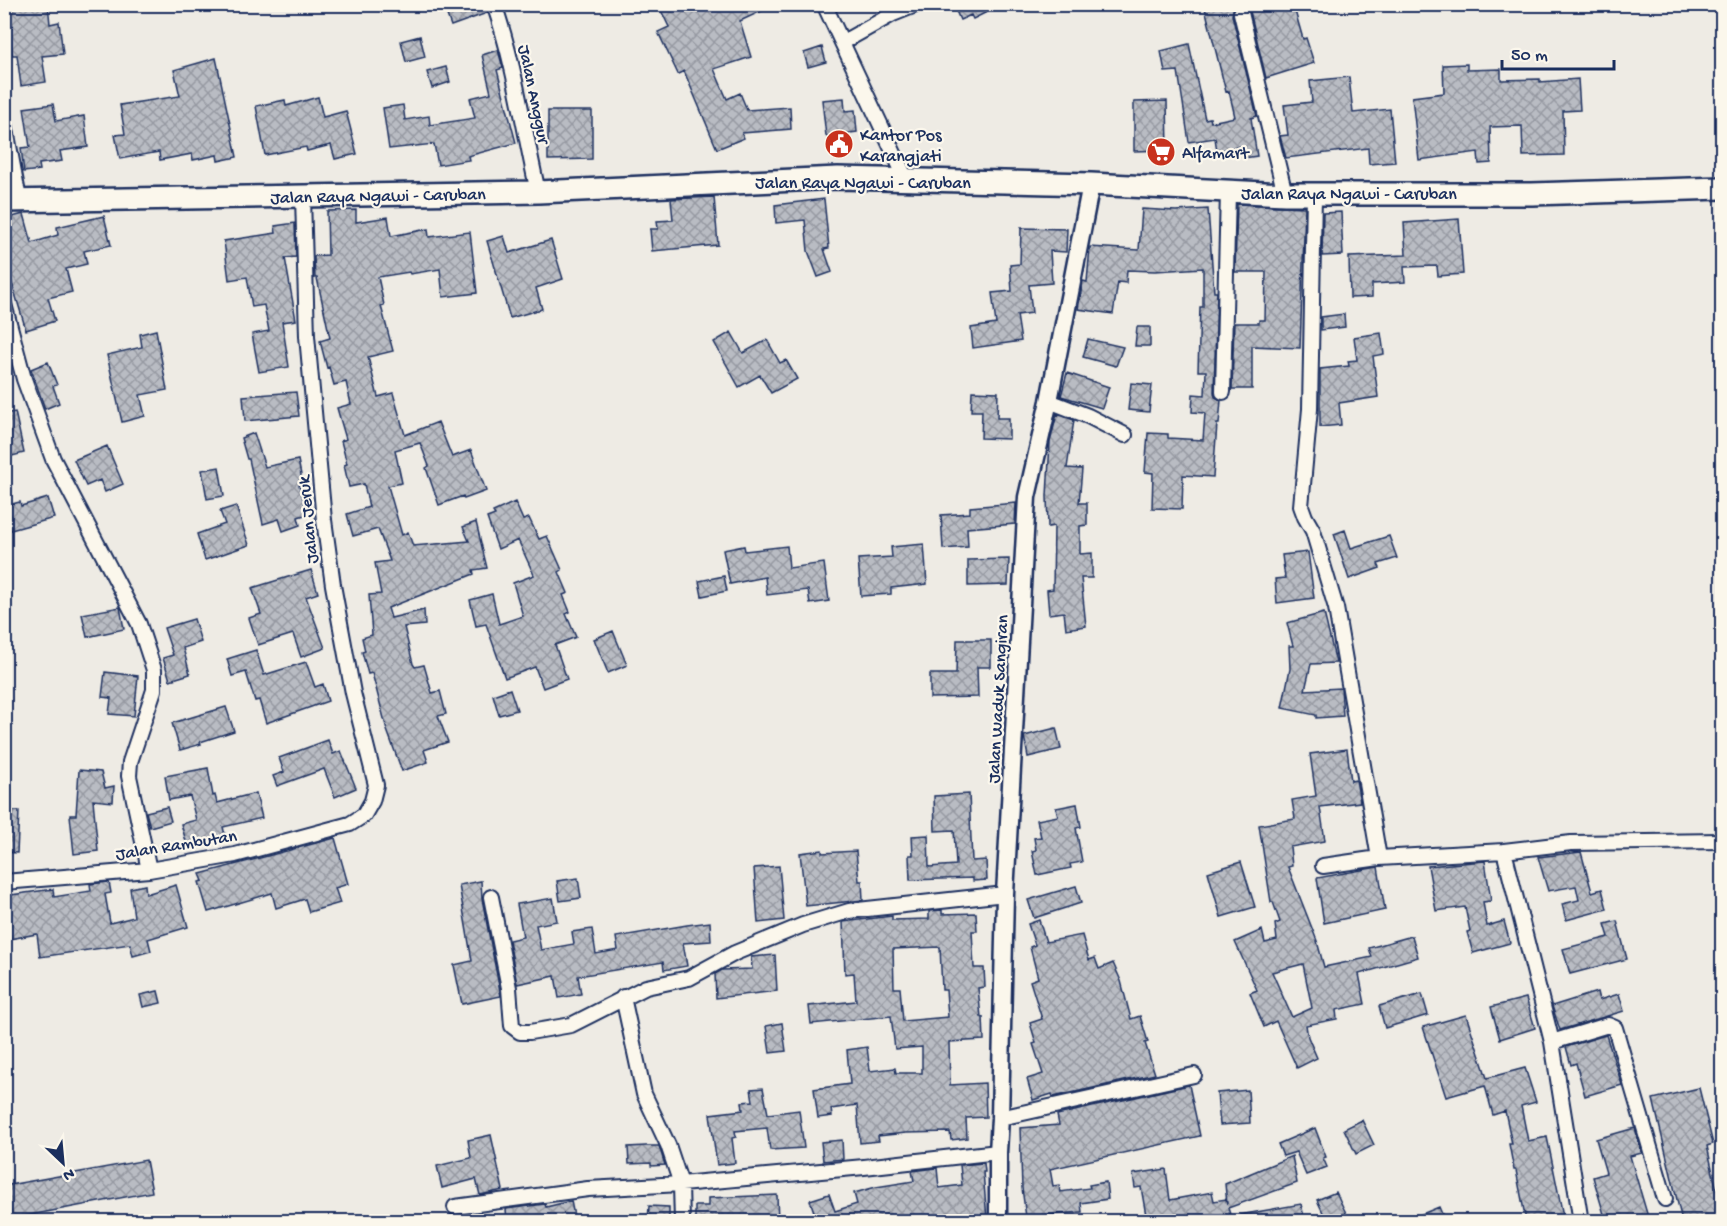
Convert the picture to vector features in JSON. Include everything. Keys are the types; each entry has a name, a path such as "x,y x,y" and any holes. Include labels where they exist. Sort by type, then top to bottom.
{"highway":[{"name":"Jalan Raya Ngawi - Caruban","path":"12,200 538,192 838,178 1091,184 1314,195 1544,193 1722,188"}],"street":[{"name":"Jalan Anggur","path":"494,4 512,63 522,122 538,192"},
{"path":"824,4 906,179"},
{"path":"843,42 893,14 918,4"},
{"path":"1241,13 1286,194"},
{"path":"4,119 12,200"},
{"name":"Jalan Waduk Sangiran","path":"998,1221 1005,894 1027,497 1049,401 1091,184"},
{"path":"1223,392 1228,192"},
{"path":"1314,195 1310,409 1301,506 1313,531 1336,608 1379,858"},
{"name":"Jalan Jeruk","path":"303,197 307,336 326,531 333,585 353,693 376,785 372,801 364,815 350,825"},
{"path":"4,304 24,379 53,459 140,624 154,670 154,690 130,762 129,776 149,870"},
{"path":"1049,401 1088,416 1125,435"},
{"name":"Jalan Rambutan","path":"4,882 149,870 235,855 350,825"},
{"path":"1323,866 1379,858 1504,851 1571,843 1722,841"},
{"path":"1504,851 1552,1042 1581,1221"},
{"path":"491,897 509,988 512,1026 520,1032 530,1032 571,1025 646,987 690,978 735,953 803,925 849,911 1005,894"},
{"path":"623,997 644,1094 668,1144 681,1184 682,1221"},
{"path":"1552,1042 1608,1025 1615,1028 1665,1199"},
{"path":"1000,1118 1194,1075"},
{"path":"455,1207 588,1189 681,1184 998,1152"}],"building":[{"path":"10,4 48,4 50,24 59,22 63,54 42,56 46,82 21,86 17,55 12,55 9,28 12,28"},
{"path":"443,4 485,4 487,13 451,26"},
{"path":"658,4 690,4 693,11 707,4 777,4 740,21 751,57 714,69 727,99 740,93 747,110 790,107 791,129 742,133 744,138 717,149 684,71 678,74 658,32 669,27"},
{"path":"953,4 1003,4 973,19 971,15 960,20"},
{"path":"1204,4 1238,4 1232,15 1257,116 1251,118 1257,156 1244,158 1243,146 1217,151 1215,138 1189,142 1178,71 1165,72 1161,51 1189,44 1205,119 1210,118 1211,122 1235,117 1229,91 1226,92"},
{"path":"1244,4 1263,4 1264,8 1276,4 1293,4 1303,39 1306,38 1314,63 1266,78 1250,11"},
{"path":"420,36 425,57 406,62 401,41"},
{"path":"822,47 826,62 808,67 804,53"},
{"path":"498,50 503,68 497,70 516,143 468,156 469,160 438,165 434,144 389,149 383,108 403,105 405,120 429,116 430,125 475,118 470,98 491,93 482,55"},
{"path":"216,58 237,157 218,161 217,155 193,160 192,154 160,160 159,152 120,159 115,135 125,134 120,105 180,96 174,70"},
{"path":"1467,64 1467,70 1501,69 1501,80 1540,79 1540,82 1578,79 1580,110 1563,111 1564,155 1523,156 1522,126 1490,127 1491,163 1479,164 1478,152 1419,160 1412,97 1444,93 1443,65"},
{"path":"446,67 450,82 432,88 427,72"},
{"path":"1349,77 1353,113 1390,109 1395,162 1369,164 1368,148 1286,158 1280,136 1288,135 1284,105 1312,102 1310,81"},
{"path":"318,97 323,117 346,111 357,154 335,159 331,145 307,151 306,147 265,155 256,106 285,100 286,106"},
{"path":"844,98 845,111 855,110 857,132 826,136 822,100"},
{"path":"1167,101 1168,150 1134,151 1134,102"},
{"path":"53,104 56,121 84,116 88,147 60,151 62,161 39,164 40,170 24,172 21,148 30,147 24,108"},
{"path":"548,111 592,111 592,159 548,160"},
{"path":"714,197 718,245 652,251 650,229 658,229 657,221 673,220 671,199"},
{"path":"824,199 829,248 824,249 832,272 818,277 808,251 805,220 776,223 775,205"},
{"path":"1237,204 1305,207 1300,348 1252,346 1252,389 1232,389 1234,323 1259,323 1259,320 1265,320 1266,272 1235,272"},
{"path":"1142,209 1176,211 1208,209 1214,292 1217,292 1214,392 1215,397 1221,400 1219,424 1217,424 1213,477 1183,475 1182,509 1152,508 1153,473 1145,472 1148,433 1168,434 1168,438 1203,440 1205,413 1192,412 1193,394 1205,395 1206,371 1198,371 1200,307 1203,307 1203,268 1127,270 1126,283 1118,282 1113,314 1078,309 1083,281 1087,282 1090,247 1139,250"},
{"path":"356,210 356,222 388,217 391,236 428,229 429,237 470,232 477,293 443,297 440,269 378,277 384,305 381,306 393,351 368,357 378,397 393,393 405,435 438,422 452,457 471,450 486,491 439,505 426,468 429,466 420,443 395,450 402,483 388,486 402,535 408,532 413,546 469,541 463,527 476,522 487,568 473,570 474,574 388,608 391,618 424,610 425,625 404,627 413,664 415,667 424,665 432,693 440,691 446,714 438,716 448,742 424,750 428,762 402,771 387,730 372,673 368,674 362,652 365,651 362,638 372,635 369,595 381,594 375,563 390,561 378,529 353,536 347,514 369,507 364,484 349,487 344,465 347,464 341,441 346,439 337,408 351,404 346,382 334,385 320,341 330,338 317,278 315,278 314,256 328,255 327,211"},
{"path":"1341,212 1343,255 1322,256 1323,213"},
{"path":"24,214 32,243 58,235 57,227 104,216 111,245 84,251 87,264 66,269 72,292 48,298 55,321 26,330 4,257 4,239 9,238 4,219"},
{"path":"1459,219 1463,274 1438,276 1437,266 1404,267 1405,282 1372,284 1372,297 1350,298 1349,257 1406,255 1404,223"},
{"path":"295,223 296,257 285,258 296,320 282,322 289,367 259,372 252,334 269,331 264,305 252,307 247,277 229,280 224,241 276,233 275,226"},
{"path":"1021,228 1067,229 1066,252 1050,251 1052,283 1029,285 1032,313 1017,315 1021,341 973,348 971,328 996,324 992,293 1012,291 1010,265 1020,264"},
{"path":"504,236 509,253 551,240 563,279 536,288 542,309 510,318 487,241"},
{"path":"1344,314 1345,327 1321,330 1321,317"},
{"path":"1137,327 1150,327 1150,346 1135,346"},
{"path":"156,330 167,390 140,395 145,416 122,422 107,355 142,347 140,334"},
{"path":"731,332 743,353 767,340 780,363 786,360 797,379 771,393 760,375 739,387 714,342"},
{"path":"1381,333 1384,354 1373,356 1378,397 1339,403 1341,425 1320,427 1320,369 1349,366 1348,361 1357,360 1354,337"},
{"path":"1088,339 1123,347 1116,366 1083,357"},
{"path":"48,362 57,385 53,386 59,403 45,409 31,369"},
{"path":"1067,373 1109,387 1102,408 1061,396"},
{"path":"1131,383 1152,385 1149,412 1128,410"},
{"path":"972,391 998,392 997,418 1009,418 1009,439 981,438 982,411 971,411"},
{"path":"296,392 299,416 245,421 243,396"},
{"path":"15,412 24,453 4,458 4,414"},
{"path":"1057,414 1074,420 1067,468 1082,469 1079,503 1087,503 1087,525 1080,526 1080,554 1092,553 1092,578 1081,578 1086,626 1066,629 1064,612 1049,614 1047,590 1053,589 1054,526 1048,527 1047,496 1050,442"},
{"path":"254,433 265,467 298,460 303,485 299,485 308,514 298,517 300,525 283,531 279,519 263,524 249,459 247,459 241,438"},
{"path":"107,446 123,484 105,492 100,480 86,486 74,460"},
{"path":"219,467 224,496 207,499 202,470"},
{"path":"48,498 54,518 4,532 4,506 20,502 21,506"},
{"path":"515,502 523,520 529,518 539,539 547,536 562,570 559,572 568,593 563,595 570,612 566,614 576,637 555,645 567,679 543,688 535,667 505,678 486,624 476,626 470,600 492,594 499,624 523,616 513,583 534,575 518,540 498,549 487,518 495,515 493,512"},
{"path":"1016,503 1015,524 967,528 968,547 943,549 941,515 970,513 970,507"},
{"path":"236,506 249,545 205,560 197,534 225,524 220,511"},
{"path":"1345,530 1351,548 1389,536 1397,558 1378,564 1380,568 1349,579 1334,534"},
{"path":"924,544 927,584 891,588 891,594 861,596 858,559 892,557 891,547"},
{"path":"744,546 745,551 787,546 789,568 824,563 829,601 810,604 808,590 767,595 765,577 730,584 723,550"},
{"path":"1308,552 1314,598 1277,603 1275,579 1285,578 1282,555"},
{"path":"1009,559 1008,585 968,586 968,560"},
{"path":"311,570 318,593 306,597 325,648 301,657 293,634 258,645 249,618 261,614 252,588"},
{"path":"724,576 727,591 702,596 699,581"},
{"path":"120,607 124,629 87,637 82,614"},
{"path":"1324,613 1336,663 1311,664 1305,690 1341,688 1343,716 1316,718 1316,715 1282,708 1290,669 1289,646 1293,646 1287,623"},
{"path":"194,619 201,642 183,648 190,674 170,680 163,658 173,655 164,628"},
{"path":"613,631 627,665 608,673 594,639"},
{"path":"957,640 991,640 991,667 977,667 978,697 930,698 930,674 956,674"},
{"path":"256,650 264,675 306,662 315,687 323,684 328,701 266,723 259,700 255,701 246,672 232,676 227,659"},
{"path":"105,672 138,676 134,716 109,714 111,698 102,697"},
{"path":"510,689 517,710 499,715 493,695"},
{"path":"226,707 234,731 180,750 172,723"},
{"path":"1056,728 1061,749 1028,757 1024,736"},
{"path":"328,740 333,754 341,751 356,788 335,797 324,769 277,786 273,776 284,772 279,758"},
{"path":"1347,749 1351,781 1356,780 1360,802 1320,807 1325,841 1290,847 1292,866 1288,867 1317,941 1324,967 1372,957 1369,948 1412,936 1418,957 1359,974 1365,1004 1336,1010 1337,1019 1306,1025 1308,1037 1317,1058 1297,1068 1276,1021 1264,1027 1250,993 1257,990 1235,942 1262,930 1265,943 1277,940 1275,924 1280,922 1273,902 1271,902 1259,825 1295,819 1292,800 1316,796 1310,754","holes":["1303,964 1312,1008 1292,1017 1272,972"]},
{"path":"208,768 213,796 215,795 217,803 256,793 262,818 223,827 226,839 188,848 181,824 196,820 190,796 169,800 165,776"},
{"path":"79,770 101,772 105,788 114,786 113,802 93,800 98,851 74,854 70,815 76,815"},
{"path":"969,794 972,861 986,860 987,880 973,881 973,878 910,880 909,855 913,855 912,836 928,835 929,867 956,865 954,830 935,831 934,796"},
{"path":"1077,804 1081,827 1076,828 1082,862 1070,864 1071,868 1037,875 1032,851 1036,850 1034,838 1041,837 1037,820 1058,816 1056,808"},
{"path":"167,807 171,821 150,827 146,812"},
{"path":"4,811 19,811 17,853 4,852"},
{"path":"335,838 348,884 335,888 340,903 309,912 305,899 276,908 272,893 208,912 199,882 203,881 200,874"},
{"path":"822,850 822,853 856,851 863,900 806,906 800,853"},
{"path":"1581,852 1592,892 1602,889 1607,909 1566,920 1562,904 1579,900 1576,886 1548,891 1538,857"},
{"path":"1485,861 1491,901 1483,902 1487,926 1504,921 1510,943 1473,953 1467,932 1470,931 1465,907 1436,911 1428,866"},
{"path":"1241,862 1255,907 1221,917 1208,872"},
{"path":"779,866 784,920 758,923 754,868"},
{"path":"1378,867 1385,910 1324,923 1317,878"},
{"path":"578,878 581,898 560,901 557,881"},
{"path":"481,881 482,899 501,996 462,1004 454,965 472,961 459,885"},
{"path":"109,882 111,893 105,894 110,923 134,917 130,888 145,885 146,894 176,885 188,927 148,939 151,951 133,956 130,944 40,957 37,934 4,940 4,896 53,889 54,897 91,891 90,884"},
{"path":"1076,886 1081,903 1034,918 1028,900"},
{"path":"553,898 557,921 536,925 541,950 574,944 572,932 592,929 596,954 618,950 616,937 710,922 711,941 683,943 687,966 664,970 663,962 578,976 581,994 559,998 555,976 517,984 509,940 523,937 517,904"},
{"path":"942,910 942,914 976,913 977,931 972,931 974,968 984,968 985,987 978,988 984,1040 949,1042 950,1085 985,1083 986,1117 966,1118 967,1138 951,1140 950,1132 906,1133 878,1136 879,1141 860,1143 857,1105 831,1109 832,1116 818,1118 814,1089 850,1084 847,1050 867,1047 870,1071 895,1068 896,1073 922,1073 922,1047 895,1049 891,1016 811,1024 809,1006 856,1001 854,973 845,974 843,922 892,916 892,920 929,919 929,911","holes":["940,947 942,990 946,990 948,1017 903,1021 900,988 894,988 893,949"]},
{"path":"1039,920 1046,942 1082,935 1089,960 1095,958 1099,969 1113,963 1121,981 1131,1019 1140,1016 1148,1042 1145,1043 1155,1074 1053,1097 1052,1094 1033,1100 1027,1079 1043,1074 1033,1044 1036,1043 1030,1023 1042,1019 1030,981 1038,978 1030,947 1035,945 1028,924"},
{"path":"1617,921 1627,959 1570,974 1563,949 1609,937 1605,924"},
{"path":"775,955 777,991 716,998 715,974 722,970 752,969 751,957"},
{"path":"158,991 161,1003 143,1007 140,995"},
{"path":"1597,992 1599,1000 1619,994 1624,1011 1560,1030 1552,1006"},
{"path":"1422,994 1428,1015 1385,1028 1379,1006"},
{"path":"1526,998 1535,1028 1500,1039 1491,1007"},
{"path":"1466,1015 1487,1078 1525,1068 1536,1102 1521,1106 1528,1141 1547,1137 1564,1221 1526,1221 1509,1144 1512,1144 1505,1111 1493,1115 1485,1086 1446,1097 1423,1027"},
{"path":"782,1023 786,1051 770,1053 766,1026"},
{"path":"1606,1035 1622,1085 1585,1096 1576,1063 1571,1065 1566,1047"},
{"path":"1189,1085 1200,1136 1050,1169 1053,1186 1059,1185 1060,1192 1090,1188 1089,1185 1106,1182 1108,1199 1081,1203 1082,1212 1026,1217 1022,1188 1020,1128 1059,1125 1057,1115"},
{"path":"763,1088 768,1114 799,1110 804,1148 770,1150 767,1128 735,1131 736,1137 732,1138 735,1163 717,1165 710,1114 743,1110 742,1102 753,1101 751,1089"},
{"path":"1699,1088 1713,1144 1707,1146 1717,1191 1722,1190 1722,1221 1682,1221 1653,1099"},
{"path":"1248,1090 1250,1123 1220,1125 1217,1093"},
{"path":"1362,1120 1374,1145 1356,1154 1344,1129"},
{"path":"1315,1128 1326,1157 1323,1158 1327,1167 1306,1175 1296,1152 1283,1156 1278,1144"},
{"path":"1635,1128 1642,1153 1630,1156 1648,1217 1635,1221 1606,1221 1593,1177 1606,1173 1596,1139"},
{"path":"491,1135 503,1190 480,1195 476,1179 442,1188 437,1166 471,1158 468,1140"},
{"path":"842,1140 843,1159 823,1161 821,1142"},
{"path":"659,1146 665,1165 629,1164 628,1147"},
{"path":"1292,1156 1297,1183 1228,1208 1232,1221 1147,1221 1141,1187 1135,1188 1133,1174 1166,1169 1170,1200 1212,1192 1214,1201 1226,1199 1227,1204 1225,1184"},
{"path":"146,1160 152,1192 4,1220 4,1186"},
{"path":"984,1163 987,1219 812,1221 811,1219 816,1218 810,1200 829,1194 835,1211 857,1204 854,1193 914,1181 912,1171 937,1168 939,1188 962,1185 960,1165"},
{"path":"1336,1192 1350,1221 1327,1221 1317,1200"},
{"path":"777,1195 778,1221 695,1221 695,1206 708,1206 708,1198"},
{"path":"571,1201 575,1221 507,1221 506,1209 545,1204 546,1207"},
{"path":"1301,1204 1305,1221 1240,1221 1240,1215"},
{"path":"649,1206 669,1207 669,1221 648,1221"},
{"path":"1439,1207 1445,1221 1405,1221"}],"place":[{"name":"Kantor Pos Karangjati","path":"839,144"},
{"name":"Alfamart","path":"1161,152"}]}
